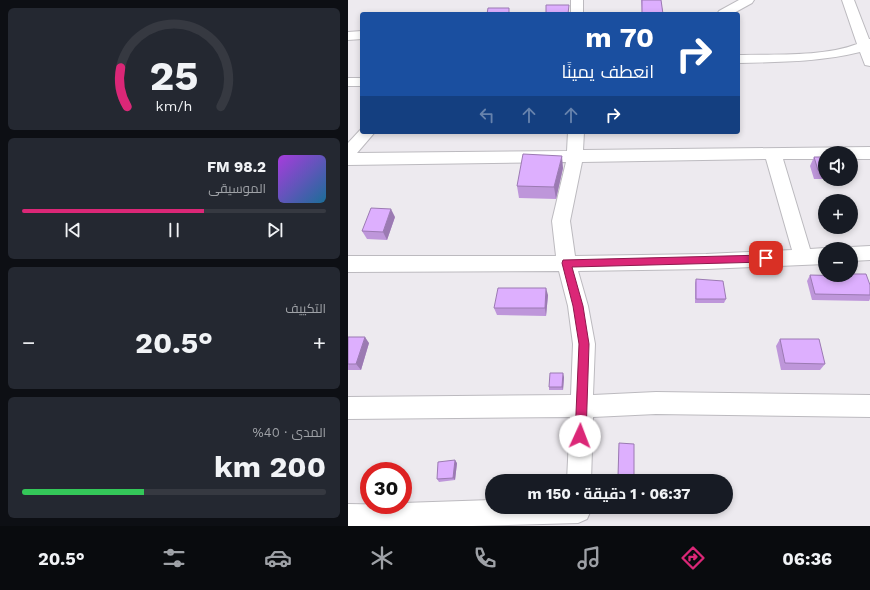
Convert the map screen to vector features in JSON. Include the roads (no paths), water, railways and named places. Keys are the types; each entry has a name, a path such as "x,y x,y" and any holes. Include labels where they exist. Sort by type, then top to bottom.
{"street":[{"path":"577,12 578,0"},
{"path":"727,12 748,0"},
{"path":"848,0 867,44 870,62"},
{"path":"348,36 360,36"},
{"path":"740,59 811,56 838,52 867,44"},
{"path":"348,82 360,82"},
{"path":"348,153 365,134"},
{"path":"576,134 576,156 562,221 566,263 578,306 584,344 579,474"},
{"path":"858,152 870,152"},
{"path":"348,159 818,153"},
{"path":"773,154 803,257"},
{"path":"858,254 870,253"},
{"path":"348,264 566,263 818,256"},
{"path":"348,408 582,406 656,402 870,406"},
{"path":"348,517 577,514"}]}
